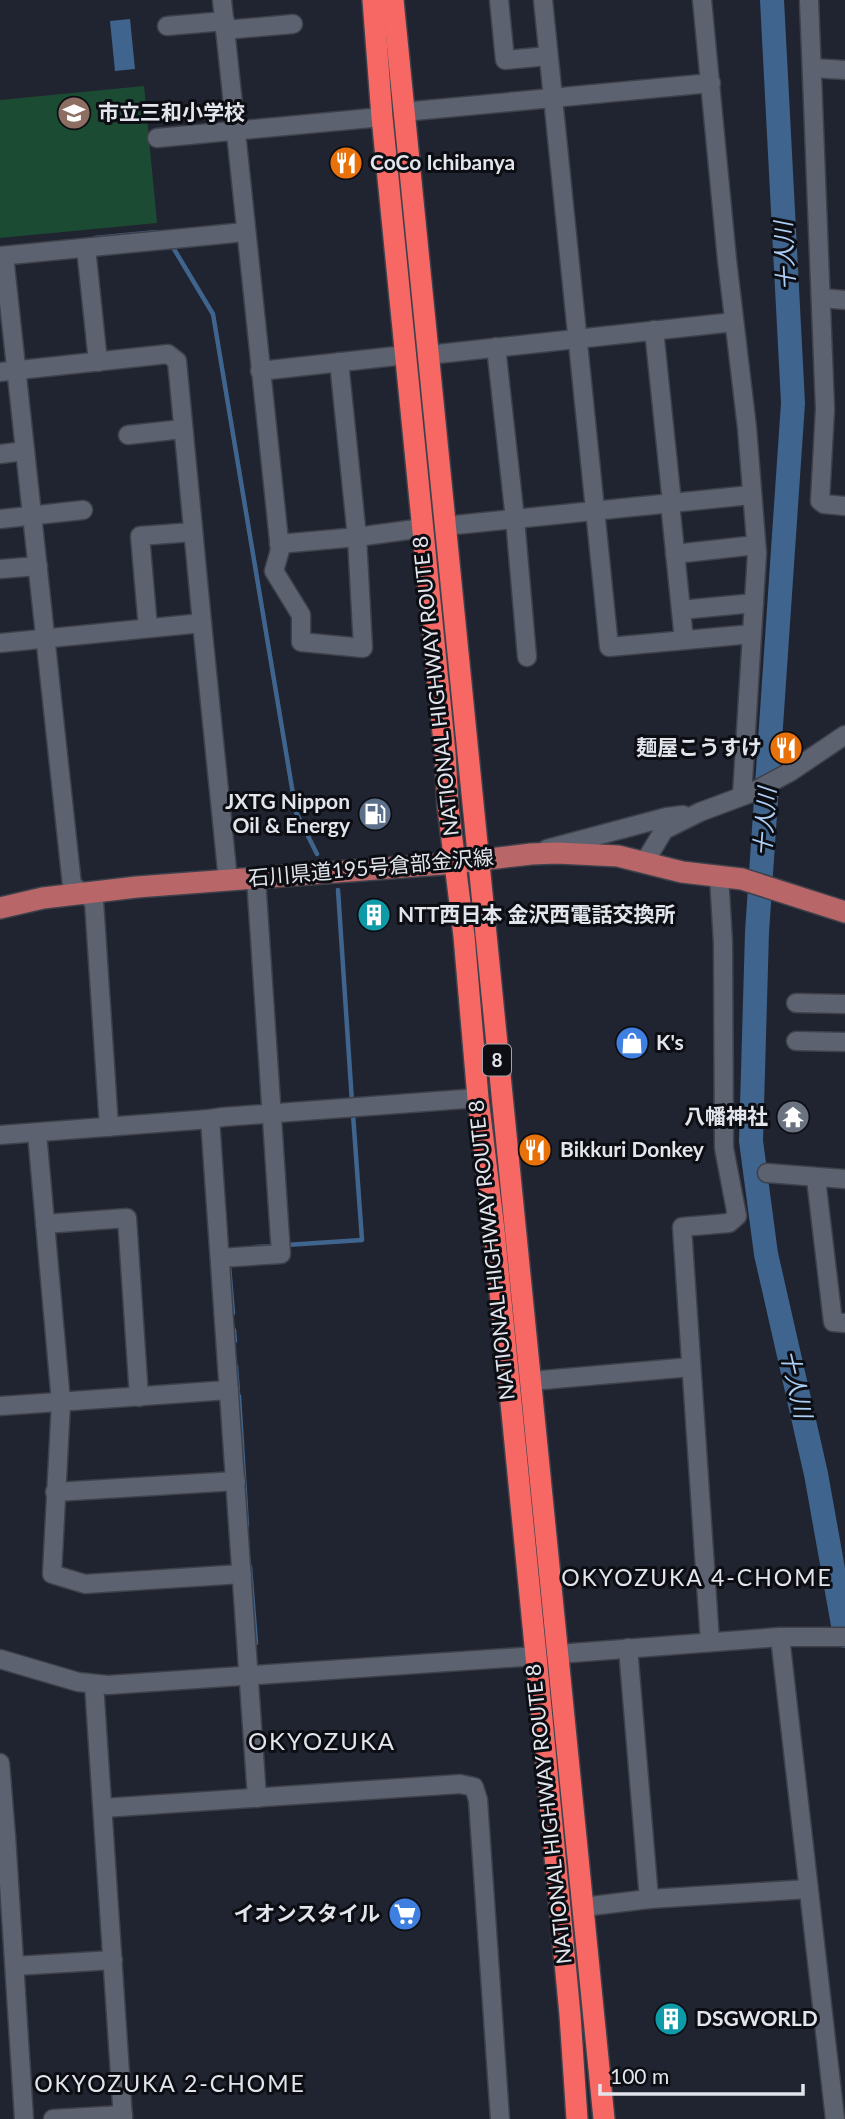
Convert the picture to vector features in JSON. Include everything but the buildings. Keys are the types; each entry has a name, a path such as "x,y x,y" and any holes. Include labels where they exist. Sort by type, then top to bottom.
{"highway":[{"name":"NATIONAL HIGHWAY ROUTE 8","path":"373,0 448,807 456,863 536,1656 570,2015 577,2119"},
{"name":"NATIONAL HIGHWAY ROUTE 8","path":"393,0 604,2119"}],"main road":[{"name":"石川県道195号倉部金沢線","path":"0,908 24,901 83,893 456,863 531,854 593,854 618,856 682,872 742,879 845,912"}],"street":[{"path":"222,0 279,544 274,571 301,615 301,642 363,648 357,537 340,362"},
{"path":"499,0 505,60 548,56"},
{"path":"543,0 609,647 752,634"},
{"path":"702,0 747,428 756,545 746,794"},
{"path":"809,0 825,409 820,501 824,504 845,506"},
{"path":"167,26 293,24"},
{"path":"812,68 845,69"},
{"path":"403,112 711,83"},
{"path":"157,138 382,117"},
{"path":"109,1127 94,901 72,885 24,451 8,371 2,256 245,232"},
{"path":"86,248 97,362"},
{"path":"822,298 845,300"},
{"path":"428,355 734,322"},
{"path":"654,330 684,640"},
{"path":"496,347 527,657"},
{"path":"8,371 168,354 177,361 228,880"},
{"path":"260,371 405,355"},
{"path":"128,435 183,429"},
{"path":"0,454 24,451"},
{"path":"445,526 751,495"},
{"path":"0,519 83,510"},
{"path":"279,544 423,528"},
{"path":"148,628 140,537 193,532"},
{"path":"675,554 756,545"},
{"path":"0,569 38,566"},
{"path":"681,610 754,603"},
{"path":"0,643 202,623"},
{"path":"644,863 664,830 790,772 845,736"},
{"path":"531,854 667,817 700,813"},
{"path":"710,1642 682,1227 729,1223 737,1216 724,1148 723,943 719,876"},
{"path":"220,1258 281,1254 256,878"},
{"path":"796,1003 845,1004"},
{"path":"796,1041 845,1042"},
{"path":"0,1135 478,1098"},
{"path":"209,1119 257,1798"},
{"path":"37,1133 61,1402 52,1574 85,1584 242,1574"},
{"path":"767,1173 845,1179"},
{"path":"816,1178 833,1322 845,1323"},
{"path":"45,1224 127,1218 139,1396"},
{"path":"531,1381 691,1367"},
{"path":"0,1406 229,1390"},
{"path":"55,1492 236,1481"},
{"path":"780,1637 835,2119"},
{"path":"558,1654 780,1637 845,1637"},
{"path":"628,1648 649,1899"},
{"path":"0,1660 94,1685 536,1656"},
{"path":"53,2119 123,2117 94,1685"},
{"path":"0,1763 24,2119"},
{"path":"103,1808 460,1784 474,1787 478,1800 499,2119"},
{"path":"583,1907 649,1899 808,1889"},
{"path":"15,1966 113,1960"}],"green space":[{"path":"144,86 157,223 0,238 0,100"}],"water":[{"path":"130,19 135,69 115,71 110,21"}],"waterway":[{"name":"十人川","path":"772,0 793,403 757,932 751,1141 766,1254 816,1474 845,1636"},
{"path":"95,238 157,232"},
{"path":"171,244 213,314 296,812 317,854"},
{"path":"338,890 352,1102"},
{"path":"286,1245 362,1240 353,1114"},
{"path":"256,1247 273,1246"},
{"path":"229,1266 233,1313"},
{"path":"234,1330 235,1341"},
{"path":"236,1366 238,1393"},
{"path":"239,1396 247,1526"},
{"path":"250,1567 256,1643"}],"place":[{"name":"市立三和小学校","path":"74,113"},
{"name":"CoCo Ichibanya","path":"346,163"},
{"name":"麺屋こうすけ","path":"786,748"},
{"name":"JXTG Nippon Oil & Energy","path":"375,814"},
{"name":"NTT西日本 金沢西電話交換所","path":"374,915"},
{"name":"K's","path":"632,1043"},
{"name":"八幡神社","path":"793,1117"},
{"name":"Bikkuri Donkey","path":"535,1150"},
{"name":"イオンスタイル","path":"405,1914"},
{"name":"DSGWORLD","path":"671,2019"}],"district":[{"name":"OKYOZUKA 4-CHOME","path":"697,1578"},
{"name":"OKYOZUKA","path":"322,1742"},
{"name":"OKYOZUKA 2-CHOME","path":"170,2084"}]}
